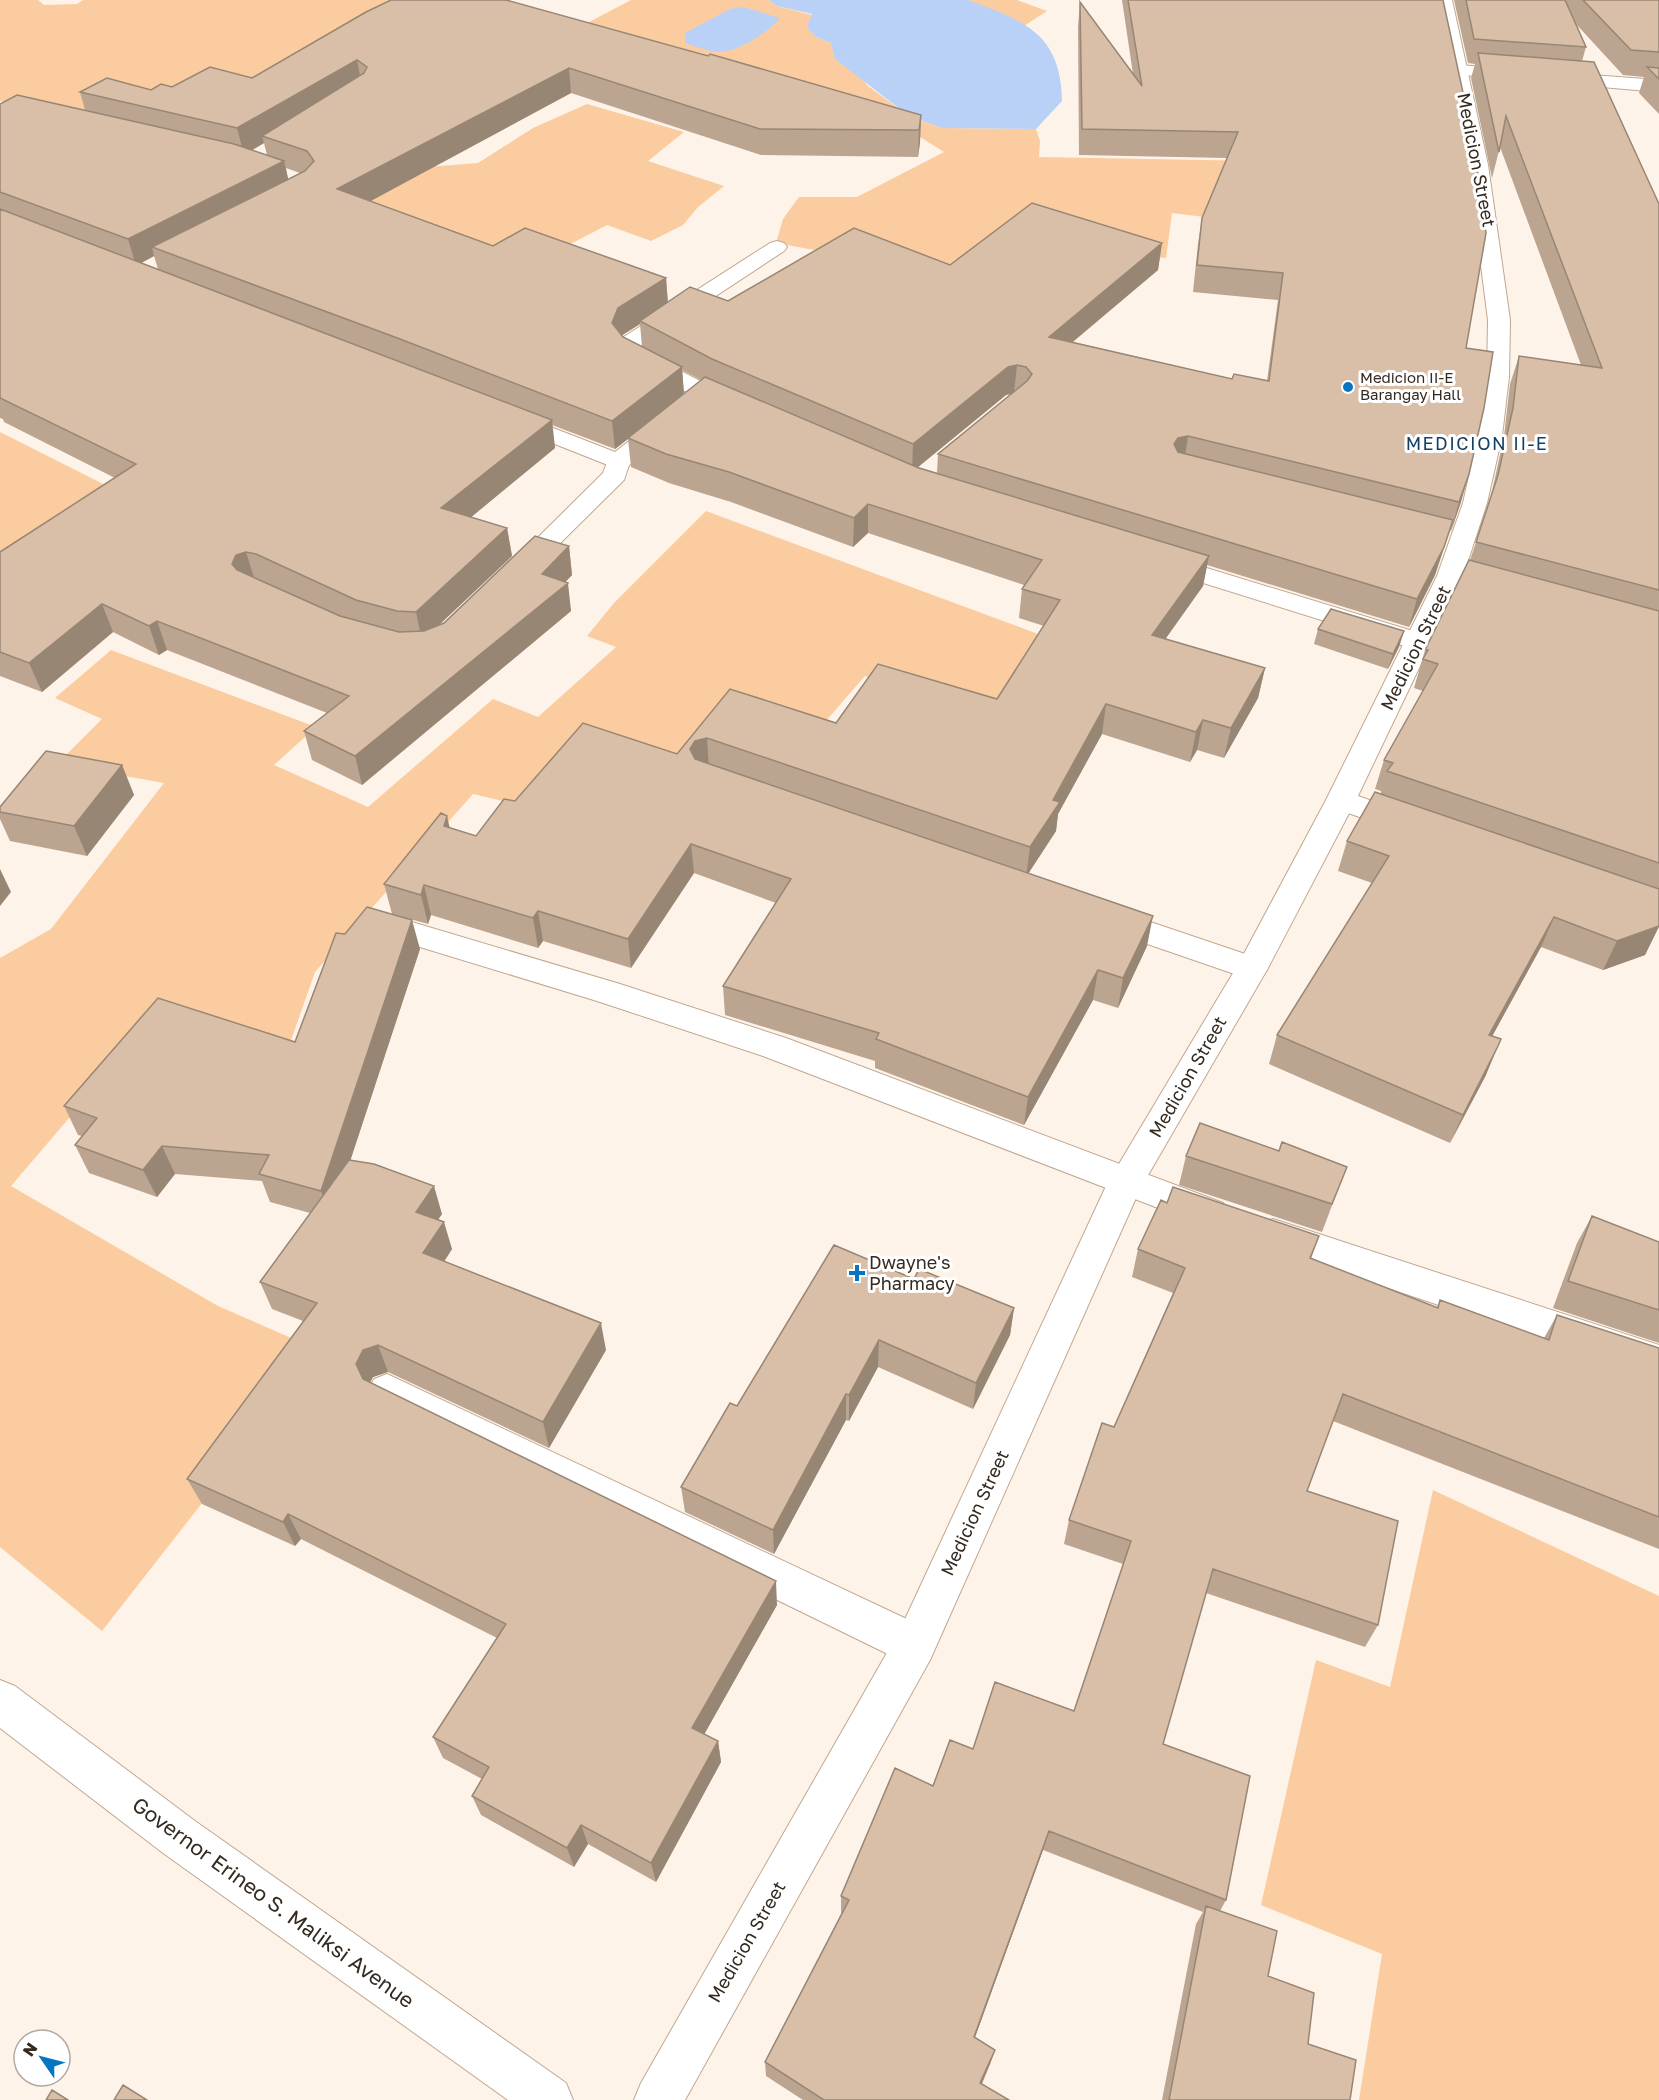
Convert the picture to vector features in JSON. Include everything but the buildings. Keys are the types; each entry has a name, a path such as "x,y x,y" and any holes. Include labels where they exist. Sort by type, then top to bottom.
{"street":[{"name":"Medicion Street","path":"658,2100 915,1645 1125,1184 1252,968 1341,800 1420,642 1462,579 1450,540 1475,503 1490,436 1498,377 1499,320 1489,230 1443,0"},
{"path":"1458,70 1659,86"},
{"path":"759,418 690,405 628,352 630,343 777,247"},
{"path":"495,592 615,475 618,462 690,405"},
{"path":"496,413 618,462"},
{"path":"1136,555 1420,642"},
{"path":"1341,800 1430,832"},
{"path":"1082,909 1252,968"},
{"path":"385,925 682,1015 839,1071 1125,1184 1659,1362"},
{"path":"387,1391 915,1645"},
{"name":"Governor Erineo S. Maliksi Avenue","path":"0,1701 179,1837 549,2100"}],"shaded area":[{"path":"0,0 38,0 44,5 77,4 83,0 431,0 260,95 69,120 0,101"},
{"path":"631,0 769,0 777,6 812,15 816,37 831,43 868,86 909,116 942,128 1036,129 1040,141 1039,157 1260,161 1261,224 1172,213 1166,258 1095,253 943,282 836,254 776,243 783,219 799,197 857,197 944,152 920,137 572,31"},
{"path":"968,0 1017,0 1047,11 1024,26"},
{"path":"587,104 684,132 648,161 724,186 698,207 683,225 651,241 607,225 559,250 481,263 344,213 427,167 478,163 533,128"},
{"path":"0,432 115,490 0,578"},
{"path":"706,511 1038,634 988,714 865,676 818,730 524,806 473,794 315,972 288,1049 134,1042 11,1186 218,1306 321,1351 102,1631 0,1547 0,958 51,929 164,783 57,764 102,719 55,698 111,650 316,727 274,765 368,807 493,699 538,717 616,647 587,636 614,603"},
{"path":"1433,1490 1659,1596 1659,2100 1359,2100 1382,1954 1261,1905 1316,1660 1390,1687"}],"water":[{"path":"769,0 968,0 1007,15 1036,33 1047,45 1055,60 1060,78 1062,101 1036,129 942,128 909,116 835,59 831,43 816,37 807,27 812,14 777,6"},
{"path":"743,7 780,18 752,41 734,49 718,52 685,43 685,33 730,9"}],"place":[{"name":"Medicion II-E Barangay Hall","path":"1348,387"},
{"name":"Dwayne's Pharmacy","path":"857,1273"}],"district":[{"name":"MEDICION II-E","path":"1477,444"}]}
